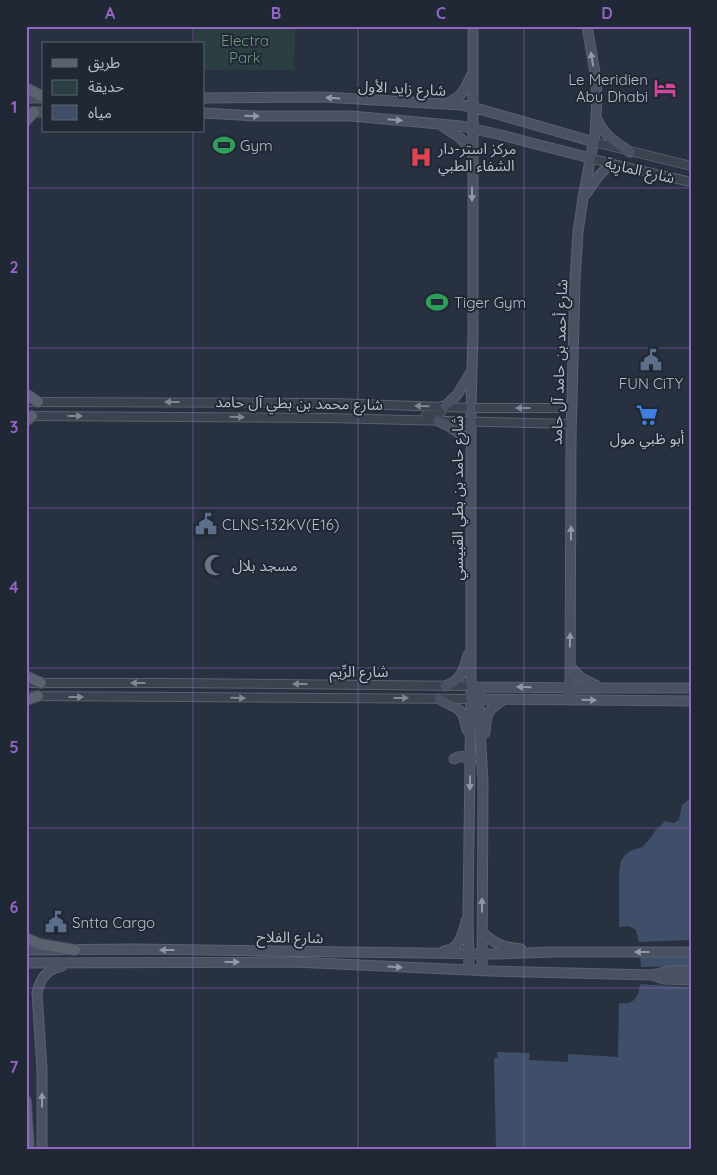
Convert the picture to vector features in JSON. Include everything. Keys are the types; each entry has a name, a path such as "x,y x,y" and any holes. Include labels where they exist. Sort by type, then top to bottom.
{"main road":[{"name":"شارع حامد بن بطي القبيسي","path":"473,26 471,640 483,781 482,971"},
{"name":"شارع أحمد بن حامد آل حامد","path":"570,700 571,424 574,280 578,232 594,142 597,98 587,26"},
{"path":"446,104 463,93 472,72"},
{"path":"26,88 42,96"},
{"path":"26,98 42,97"},
{"name":"شارع زايد الأول","path":"205,98 318,97 446,104 472,107 594,142"},
{"path":"26,121 35,112"},
{"name":"شارع زايد الأول","path":"205,114 351,116 438,124 472,128 590,158"},
{"path":"596,119 605,133 630,152"},
{"path":"438,124 459,137 472,150"},
{"path":"583,198 598,176 612,164"},
{"path":"443,406 457,395 472,370"},
{"path":"26,394 38,402"},
{"path":"438,421 450,426 471,442"},
{"path":"446,686 453,683 462,673 471,640"},
{"path":"570,666 581,678 604,688"},
{"path":"27,682 41,683"},
{"name":"شارع الرِّيم","path":"475,687 691,688"},
{"path":"26,697 38,696"},
{"path":"439,699 461,711 470,733"},
{"name":"شارع حامد بن بطي القبيسي","path":"469,970 470,733 475,699"},
{"name":"شارع الرِّيم","path":"475,699 691,701"},
{"path":"483,781 488,712 505,699"},
{"path":"454,759 462,756 470,762"},
{"path":"439,953 456,945 462,936 468,914"},
{"path":"482,932 494,943 504,947 554,952 691,952"},
{"path":"26,938 40,944 75,950"},
{"name":"شارع الفلاح","path":"26,950 392,948 469,954 554,952"},
{"name":"شارع الفلاح","path":"26,963 294,962 482,971 652,976"},
{"path":"42,1149 42,1069 37,992 42,978 50,970 59,966 77,963"},
{"path":"652,976 664,972 691,971"},
{"path":"652,976 664,979 691,980"},
{"path":"26,1101 29,1149"}],"street":[{"name":"شارع المارِية","path":"594,142 691,166"},
{"name":"شارع المارِية","path":"590,158 691,182"},
{"name":"شارع محمد بن بطي آل حامد","path":"26,402 328,402 471,408 572,408"},
{"path":"413,420 423,416 439,414 443,406"},
{"name":"شارع محمد بن بطي آل حامد","path":"28,417 413,420 571,424"},
{"name":"شارع الرِّيم","path":"41,683 475,687"},
{"path":"439,699 444,694 446,686"},
{"name":"شارع الرِّيم","path":"38,696 475,699"}],"green space":[{"name":"Electra Park","path":"195,26 295,26 294,70 205,70 205,42 195,42"}],"water":[{"path":"691,800 691,1149 496,1149 494,1058 498,1058 497,1052 530,1053 529,1060 568,1062 568,1054 618,1057 619,1003 630,1003 636,997 641,980 636,930 629,926 619,927 619,873 621,861 630,851 642,847 665,821 674,823 679,820 682,805"}],"pier":[{"path":"691,940 691,956 638,957 637,942"},
{"path":"691,966 691,987 637,984 639,967"}],"place":[{"name":"Le Meridien Abu Dhabi","path":"665,88"},
{"name":"Gym","path":"224,145"},
{"name":"مركز استر-دار الشفاء الطبي","path":"421,157"},
{"name":"Tiger Gym","path":"437,302"},
{"name":"FUN CiTY","path":"651,360"},
{"name":"أبو ظبي مول","path":"647,415"},
{"name":"CLNS-132KV(E16)","path":"206,524"},
{"name":"مسجد بلال","path":"215,565"},
{"name":"Sntta Cargo","path":"56,922"}]}
